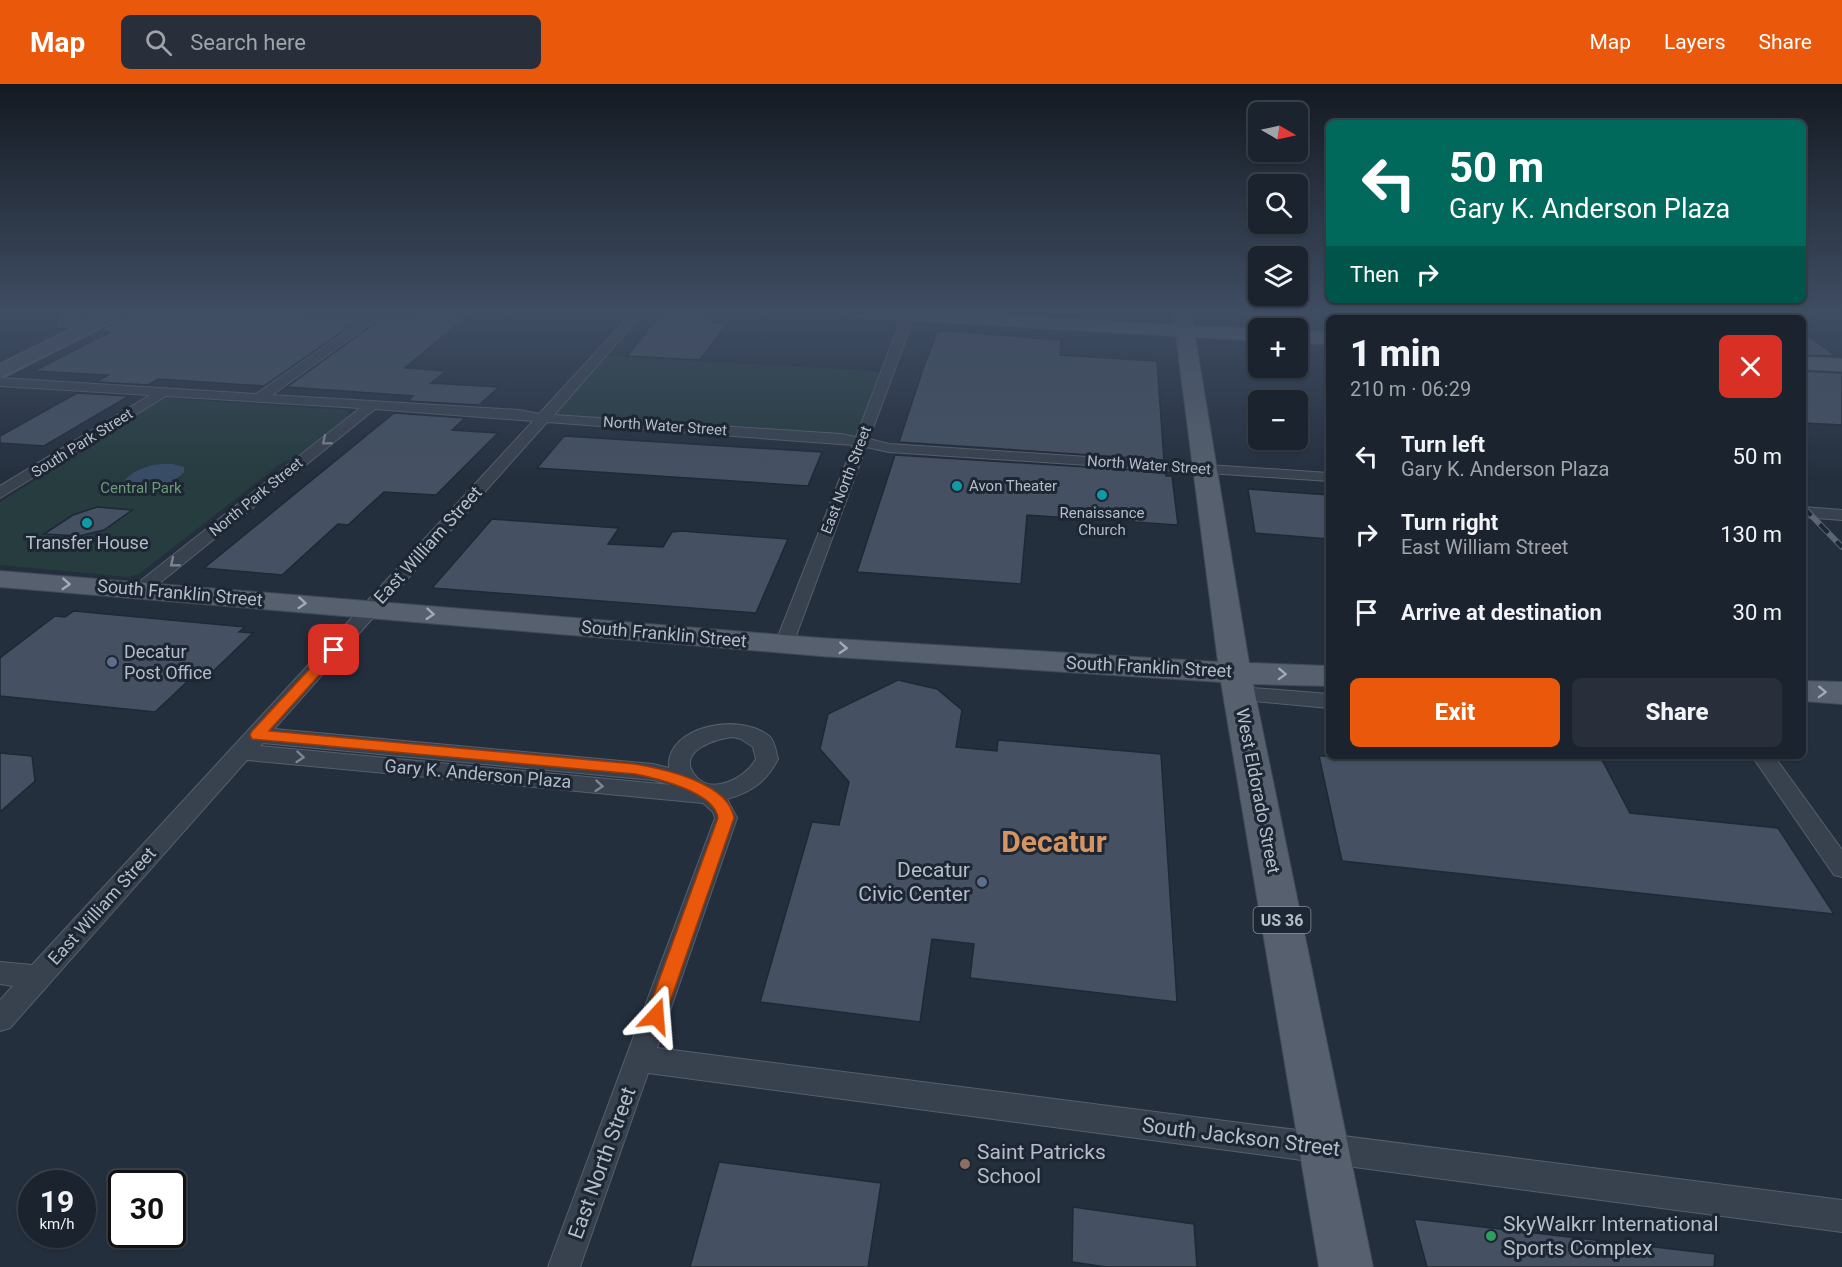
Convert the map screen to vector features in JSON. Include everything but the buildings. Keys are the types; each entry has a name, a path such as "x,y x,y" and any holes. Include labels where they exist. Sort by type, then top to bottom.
{"main road":[{"name":"West Eldorado Street","path":"1189,367 1237,683 1346,1267"},
{"name":"South Franklin Street","path":"3,581 957,656 1009,676 1237,683 1326,676"},
{"path":"1806,691 1842,693"}],"street":[{"path":"259,398 303,367"},
{"name":"East William Street","path":"0,1019 588,367"},
{"name":"East North Street","path":"784,644 889,367"},
{"name":"North Water Street","path":"0,382 519,414 541,418 842,438 889,448 1326,477"},
{"name":"South Park Street","path":"0,493 164,392"},
{"name":"North Park Street","path":"140,590 372,405"},
{"path":"1806,512 1842,515"},
{"path":"1237,683 1326,700"},
{"path":"733,730 747,733 763,743 767,759 763,770 736,799 712,802 682,777 680,760 690,744 702,736 717,731 733,730"},
{"name":"Gary K. Anderson Plaza","path":"250,743 675,793 712,802"},
{"path":"1765,759 1842,868"},
{"path":"640,1059 712,802 722,792 738,788 753,780"},
{"path":"0,973 38,977"},
{"name":"East North Street","path":"564,1267 640,1059"},
{"name":"South Jackson Street","path":"640,1059 1842,1216"}],"green space":[{"path":"588,367 806,367 887,372 860,442 541,418"},
{"name":"Central Park","path":"170,398 349,412 346,417 295,458 283,462 139,574 128,577 0,565 0,502 87,448 88,442 156,401"}],"water":[{"path":"160,464 184,467 184,472 165,485 140,489 125,485 125,480 141,469"}],"railway":[{"path":"1806,510 1842,547"}],"place":[{"name":"Avon Theater","path":"957,486"},
{"name":"Renaissance Church","path":"1102,495"},
{"name":"Transfer House","path":"87,523"},
{"name":"Decatur Post Office","path":"112,662"},
{"name":"Decatur Civic Center","path":"982,882"},
{"name":"Saint Patricks School","path":"965,1164"},
{"name":"SkyWalkrr International Sports Complex","path":"1491,1236"}],"district":[{"name":"Decatur","path":"1054,842"}],"route":[{"path":"334,650 257,735 635,769 667,775 697,788 718,801 725,811 726,818 656,1016"}]}
